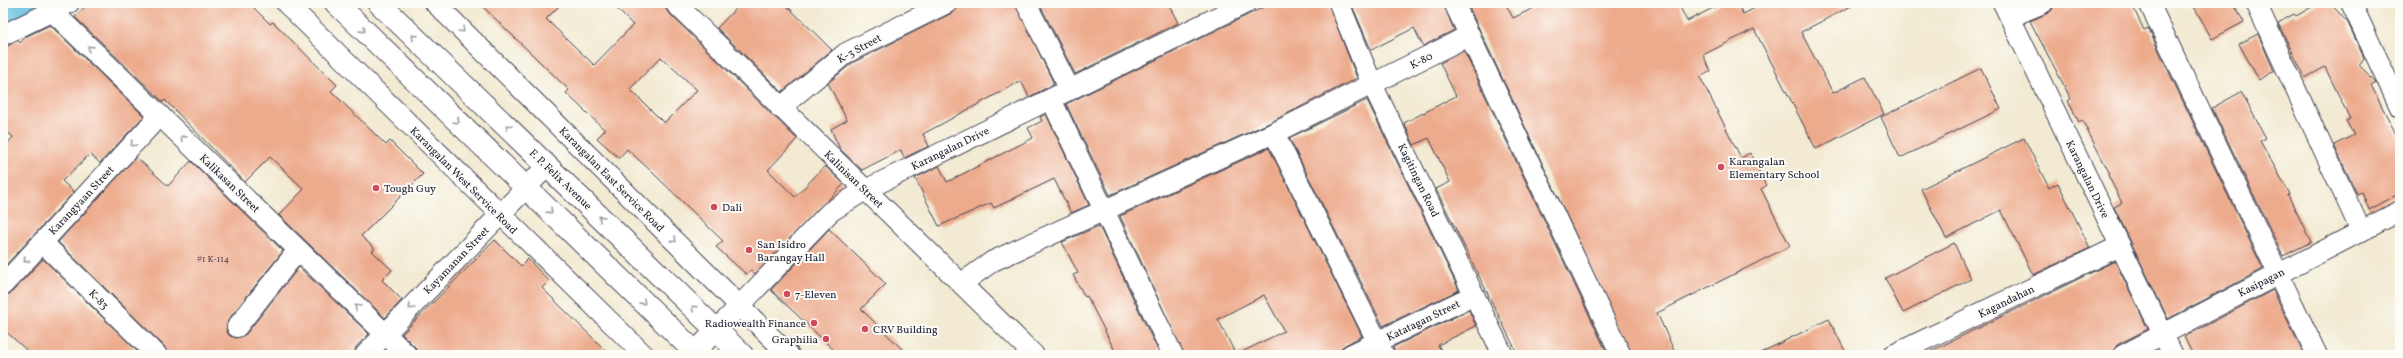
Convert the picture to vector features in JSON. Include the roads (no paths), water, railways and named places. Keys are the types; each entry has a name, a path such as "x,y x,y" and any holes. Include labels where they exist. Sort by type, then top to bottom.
{"main road":[{"path":"336,3 696,353"},
{"name":"F. P. Felix Avenue","path":"379,3 742,355"}],"street":[{"name":"Karangalan West Service Road","path":"286,3 644,355"},
{"name":"Karangalan East Service Road","path":"434,3 789,355"},
{"name":"Kalinisan Street","path":"675,3 780,108 962,283 1034,355"},
{"name":"K-3 Street","path":"780,108 846,53 947,3"},
{"path":"1026,3 1070,90"},
{"name":"Karangalan Drive","path":"696,353 830,212 865,190 1246,3"},
{"name":"Kagitingan Road","path":"1340,3 1372,84 1503,355"},
{"path":"1454,3 1621,355"},
{"path":"2006,10 2043,3"},
{"path":"2149,3 2317,355"},
{"path":"2256,3 2361,231"},
{"path":"2351,3 2400,107"},
{"path":"3,35 61,7"},
{"name":"Kalikasan Street","path":"61,7 160,115 406,355"},
{"name":"Karangalan Drive","path":"2006,10 2173,355"},
{"name":"K-80","path":"962,283 994,261 1274,133 1470,35"},
{"path":"1051,99 1105,209 1173,355"},
{"name":"Karangyaan Street","path":"3,285 160,115"},
{"path":"1274,133 1381,348"},
{"name":"Kayamanan Street","path":"365,355 547,166"},
{"name":"Kasipagan","path":"2123,355 2278,273 2400,211"},
{"name":"K-83","path":"42,242 157,355"},
{"name":"Kagandahan","path":"1893,355 2120,246"},
{"path":"237,327 298,250"},
{"name":"Katatagan Street","path":"1350,355 1381,348 1474,295"}],"waterway":[{"path":"3,14 27,3"}],"place":[{"name":"Karangalan Elementary School","path":"1721,167"},
{"name":"Tough Guy","path":"376,188"},
{"name":"Dali","path":"714,207"},
{"name":"San Isidro Barangay Hall","path":"749,250"},
{"name":"7-Eleven","path":"787,294"},
{"name":"Radiowealth Finance","path":"814,323"},
{"name":"CRV Building","path":"865,329"},
{"name":"Graphilia","path":"826,339"}]}
